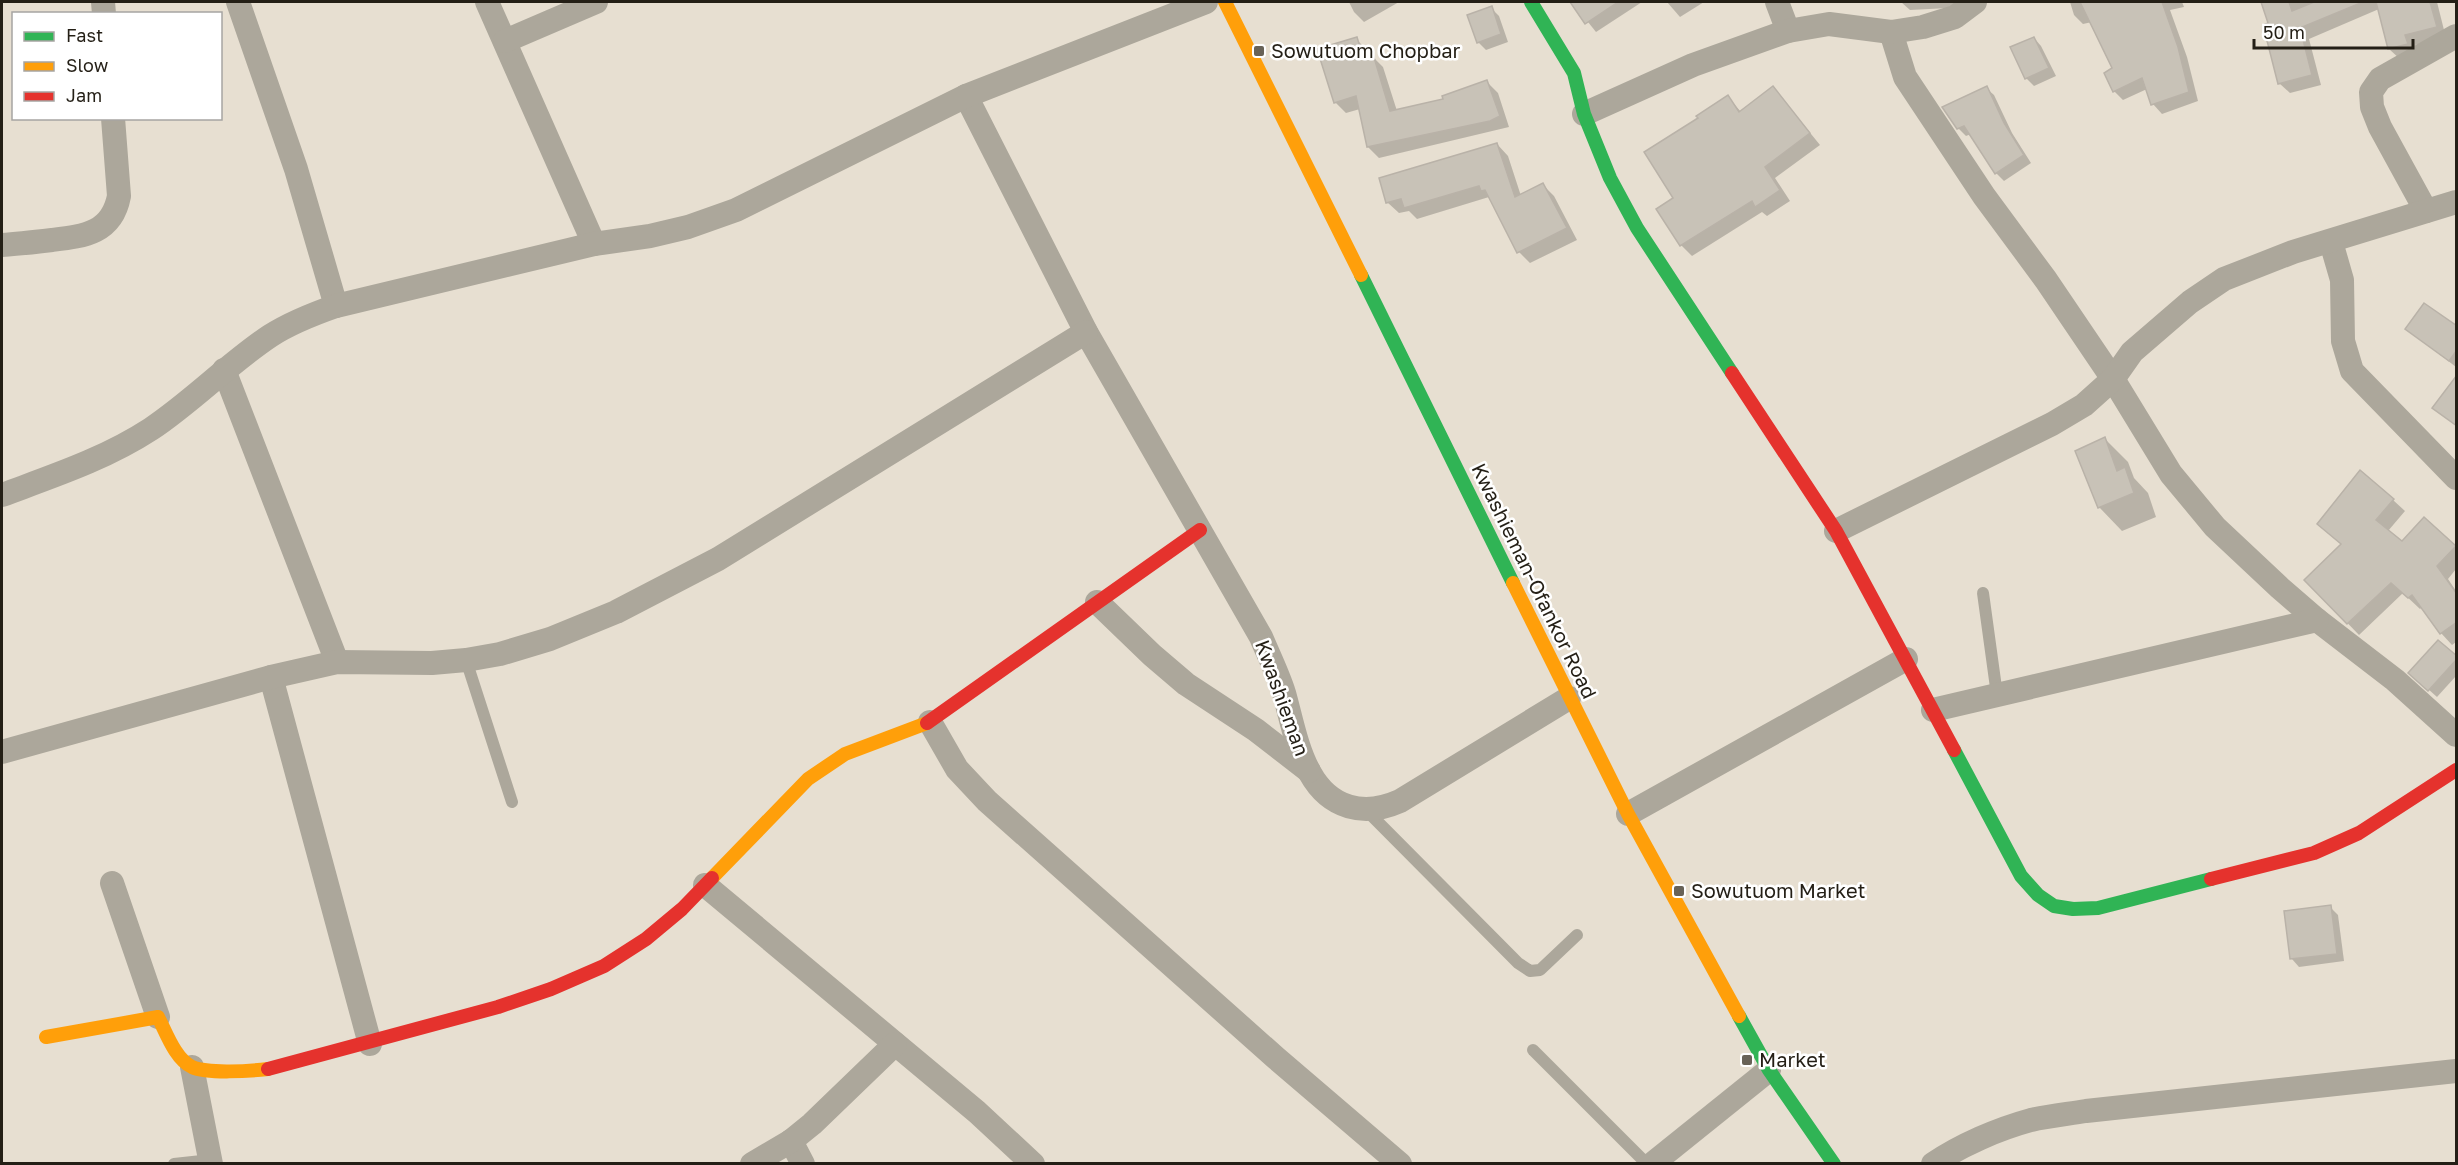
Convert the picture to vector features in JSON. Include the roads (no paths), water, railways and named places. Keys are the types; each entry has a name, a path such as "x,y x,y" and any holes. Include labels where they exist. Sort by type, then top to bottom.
{"street":[{"path":"238,2 296,170 336,306"},
{"path":"487,2 594,244"},
{"path":"505,41 596,2"},
{"path":"2,495 89,463 141,434 271,336 304,317 336,306 594,244 660,233 736,210 966,96 1206,2"},
{"name":"Kwashieman-Ofankor Road","path":"1225,2 1628,814 1769,1070 1834,1164"},
{"path":"1531,2 1574,73 1584,114 1610,178 1637,228 1836,531 2021,876 2034,893 2051,904 2069,910 2098,908 2314,853 2359,833 2457,770"},
{"path":"1777,2 1788,31"},
{"path":"1584,114 1693,65 1788,31 1829,24 1891,32 1945,21 1969,8 1975,2"},
{"path":"1891,32 1905,77 1984,196 2046,280 2113,379 2171,474 2215,527 2317,620 2395,680 2457,735"},
{"path":"2426,211 2380,127 2372,107 2371,92 2380,79 2457,36"},
{"name":"Kwashieman","path":"966,96 1086,332 1261,638 1280,682 1309,771 1319,787 1348,808 1384,809 1569,698"},
{"path":"2,245 79,237 96,231 110,219 117,209 119,196 113,120"},
{"path":"1836,531 2052,424 2084,405 2113,379 2132,351 2190,302 2224,279 2294,252 2455,204"},
{"path":"2331,242 2342,280 2343,341 2352,371 2457,478"},
{"path":"2,752 272,677 337,662 432,663 466,660 500,654 550,639 616,612 718,559 1086,332"},
{"path":"224,370 337,662"},
{"path":"192,1067 232,1072 272,1070 498,1007 551,989 604,966 646,939 682,909 808,779 845,754 930,722 1200,530"},
{"path":"1097,602 1186,684 1256,730 1309,771"},
{"path":"1933,710 2317,620"},
{"path":"1628,814 1905,659"},
{"path":"272,677 370,1044"},
{"path":"930,722 957,769 987,801 1276,1058 1400,1164"},
{"path":"112,883 158,1017 177,1053 192,1067 211,1162"},
{"path":"705,885 977,1112 1033,1164"},
{"path":"46,1037 158,1017"},
{"path":"752,1164 791,1141 895,1044"},
{"path":"1652,1164 1769,1070"},
{"path":"1933,1164 1946,1155 2031,1120 2457,1071"},
{"path":"791,1141 803,1164"}],"lane":[{"path":"1983,593 1996,695"},
{"path":"466,660 512,802"},
{"path":"1366,810 1518,963 1530,971 1540,970 1577,935"},
{"path":"1533,1050 1647,1164"},
{"path":"174,1164 211,1162"}],"place":[{"name":"Sowutuom Chopbar","path":"1259,51"},
{"name":"Sowutuom Market","path":"1679,891"},
{"name":"Market","path":"1747,1060"}]}
